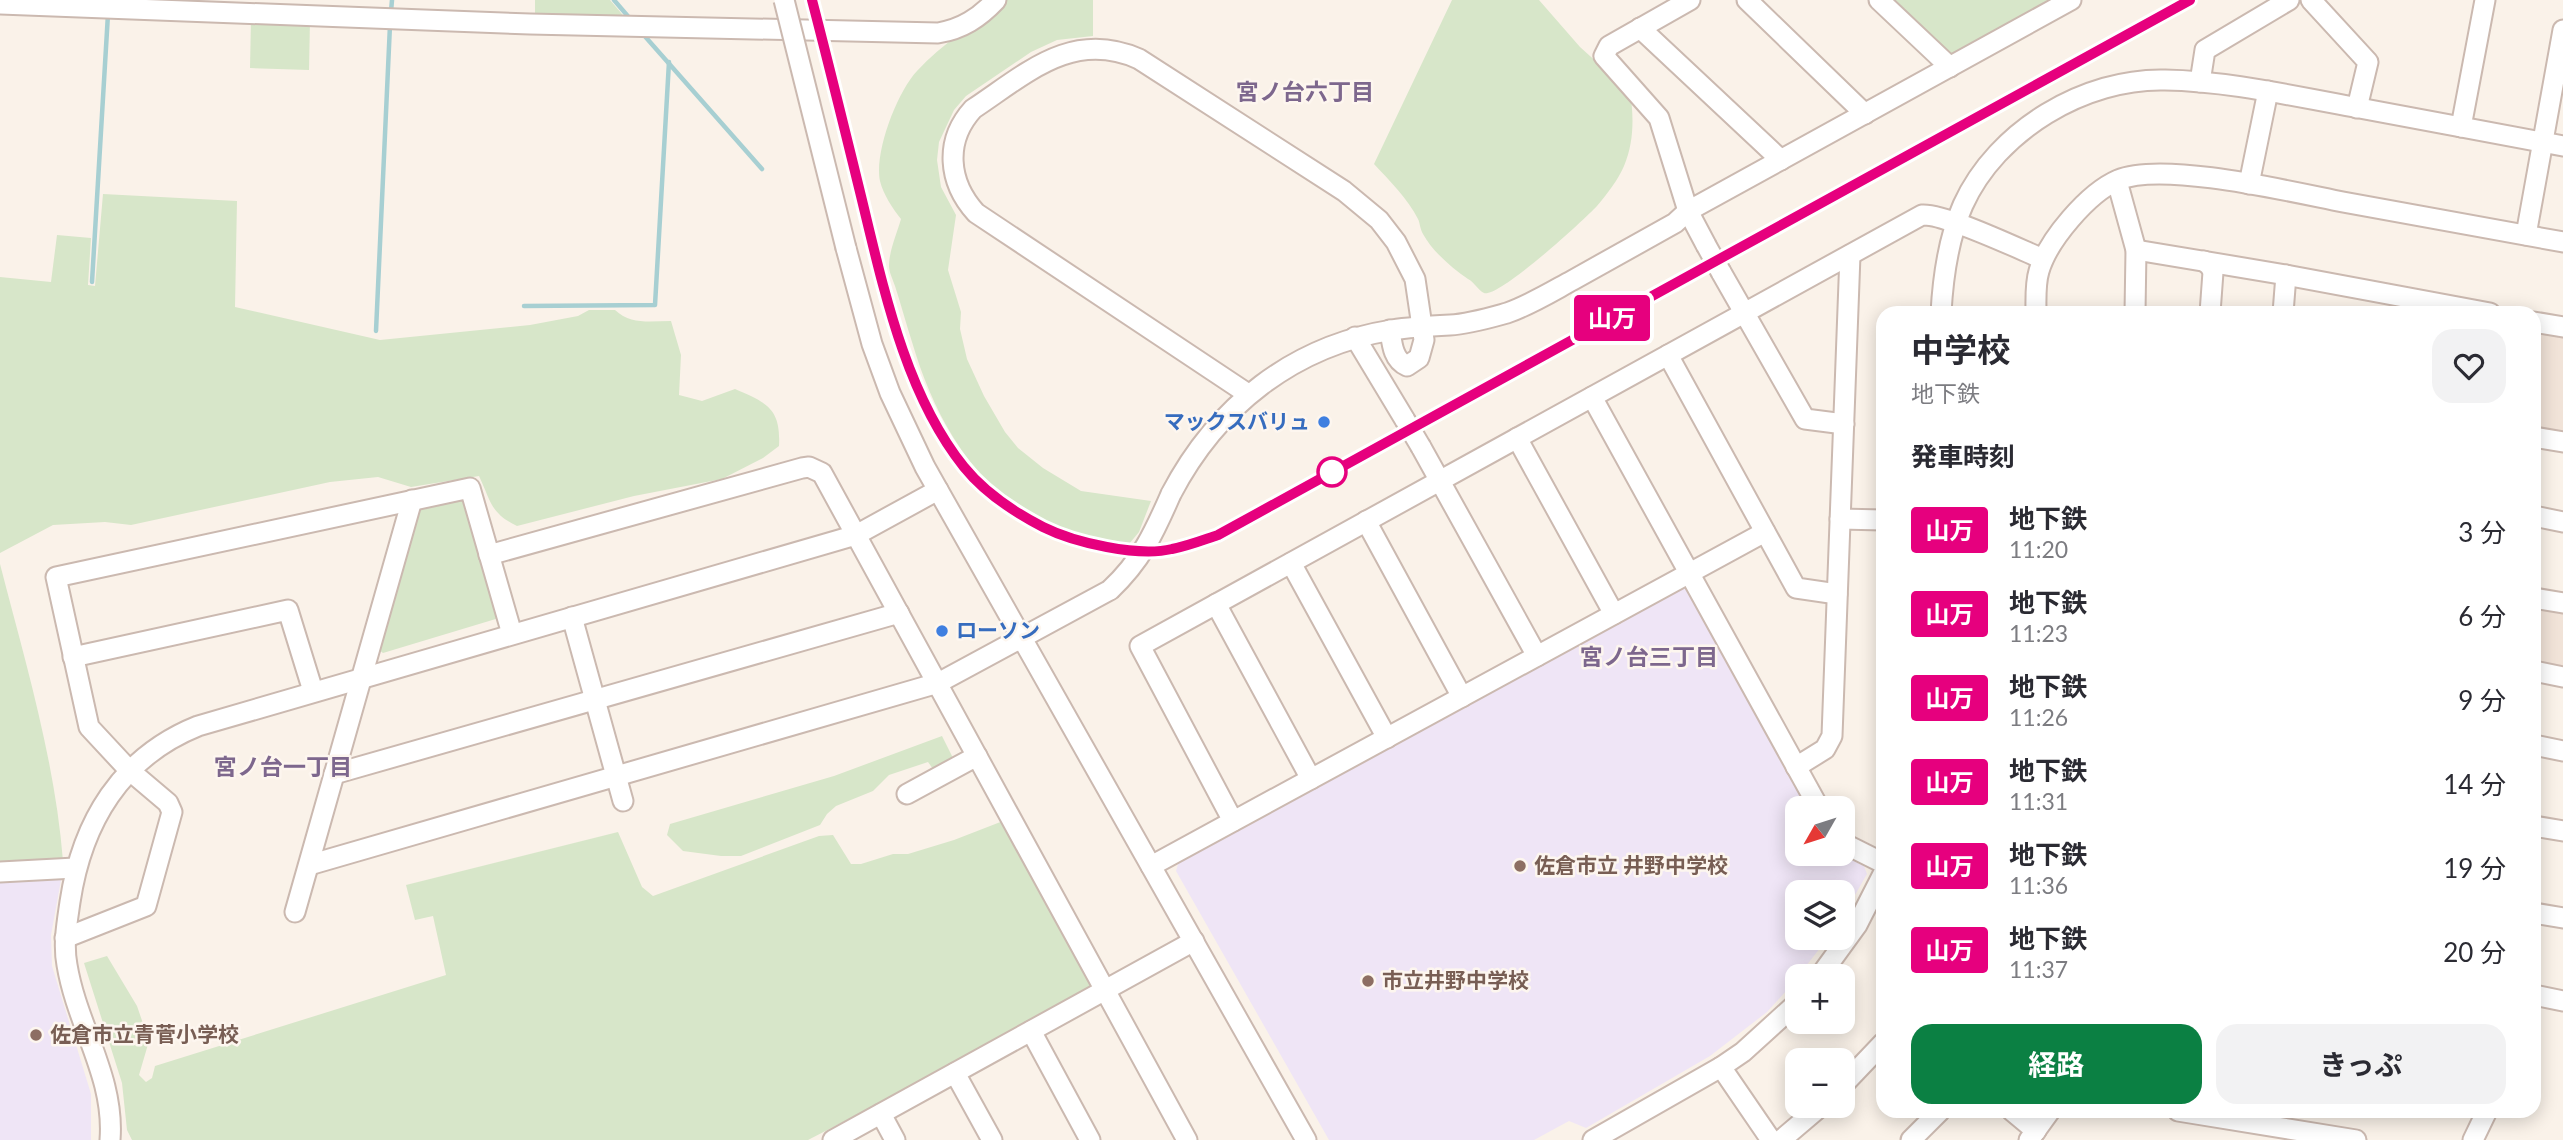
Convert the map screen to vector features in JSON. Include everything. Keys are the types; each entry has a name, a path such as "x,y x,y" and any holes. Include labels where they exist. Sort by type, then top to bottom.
{"street":[{"path":"784,0 846,248 872,344 890,393 938,490 1306,1140"},
{"path":"0,4 544,24 938,33 970,23 996,0"},
{"path":"1690,0 1609,46 1604,56 1659,118 1688,211 1805,419 1844,424"},
{"path":"1746,0 1865,114"},
{"path":"1879,0 1950,67"},
{"path":"309,865 937,684 1022,636 1096,600 1110,590 1138,560 1194,452 1209,433 1248,394 1297,360 1355,337 1390,330 1474,321 1531,303 1675,222 1688,211 2071,0"},
{"path":"2200,82 2205,50 2289,0"},
{"path":"2312,0 2368,62 2357,108"},
{"path":"2461,127 2485,0"},
{"path":"1640,28 1781,160"},
{"path":"2526,235 2563,30"},
{"path":"1248,394 976,213 960,192 953,168 955,139 973,109 1040,65 1062,54 1085,49 1101,50 1120,52 1139,59 1345,191 1379,220 1396,242 1415,279 1424,340 1419,358 1407,366 1402,364 1396,356 1390,330"},
{"path":"1942,306 1945,268 1956,224 1964,204 1987,167 2019,135 2059,107 2105,88 2164,80 2200,82 2268,91 2563,146"},
{"path":"2249,184 2268,91"},
{"path":"2036,306 2037,279 2043,259 2073,217 2087,202 2117,181 2140,175 2161,174 2249,184 2563,242"},
{"path":"2117,181 2136,250 2134,306"},
{"path":"1234,821 1140,646 1922,215 1956,224 2043,259"},
{"path":"2136,250 2452,306"},
{"path":"1796,767 1825,749 1832,736 1850,255"},
{"path":"2204,261 2213,272 2211,306"},
{"path":"2284,306 2286,275"},
{"path":"2541,323 2563,327"},
{"path":"1355,337 1421,447 1537,656"},
{"path":"1668,355 1796,588 1838,594"},
{"path":"1592,397 1812,796"},
{"path":"1517,438 1614,614"},
{"path":"2541,438 2563,442"},
{"path":"489,555 809,467 822,472 1187,1140"},
{"path":"65,938 146,906 172,812 168,803 129,770 89,727 56,577 470,488 512,634"},
{"path":"110,1140 107,1089 71,983 65,938 75,868 101,810 129,770 184,732 313,691 856,535 938,490"},
{"path":"295,912 412,500"},
{"path":"2541,517 2563,522"},
{"path":"1840,519 1876,520"},
{"path":"1366,521 1462,697"},
{"path":"1151,866 1765,532"},
{"path":"1291,563 1387,738"},
{"path":"2541,599 2563,603"},
{"path":"1216,604 1311,779"},
{"path":"74,657 288,610 313,691"},
{"path":"334,774 899,613"},
{"path":"572,617 623,801"},
{"path":"2541,672 2563,677"},
{"path":"2541,746 2563,751"},
{"path":"907,794 977,755"},
{"path":"2541,827 2563,831"},
{"path":"1855,849 1876,860"},
{"path":"0,872 75,868"},
{"path":"1829,964 1857,925 1876,888"},
{"path":"2541,914 2563,918"},
{"path":"833,1140 1194,941"},
{"path":"2541,996 2563,1001"},
{"path":"1593,1140 1721,1067 1743,1052 1785,1014"},
{"path":"1031,1031 1090,1140"},
{"path":"1855,1073 1876,1051"},
{"path":"1721,1067 1771,1140"},
{"path":"955,1073 992,1140"},
{"path":"881,1114 895,1140"},
{"path":"1781,1140 1807,1118"},
{"path":"1910,1140 1933,1118"},
{"path":"2017,1118 2032,1135 2045,1118"},
{"path":"2216,1118 2356,1140"},
{"path":"2473,1140 2484,1118"}],"shaded area":[{"path":"2541,330 2563,334 2563,438 2541,433"},
{"name":"佐倉市立 井野中学校","path":"1682,587 1689,589 1804,796 1785,796 1785,866 1855,866 1855,858 1862,861 1867,874 1855,895 1855,880 1785,880 1785,950 1819,950 1808,964 1785,964 1785,992 1767,1012 1710,1056 1586,1128 1569,1121 1534,1140 1329,1140 1176,871 1179,861"},
{"path":"2541,605 2563,610 2563,670 2541,665"},
{"name":"佐倉市立青菅小学校","path":"56,873 61,880 51,935 52,966 91,1094 91,1140 0,1140 0,877"}],"green space":[{"path":"535,0 610,0 627,20 535,17"},
{"path":"1005,0 1093,0 1093,36 1057,40 1031,52 966,96 954,110 939,142 937,160 941,187 956,215 948,270 961,312 960,329 967,359 984,396 1005,432 1018,448 1043,468 1081,491 1151,501 1139,532 1129,544 1086,537 1049,524 1016,505 987,481 963,452 942,418 926,382 890,271 890,254 901,219 883,191 879,169 884,139 895,108 909,81 927,61"},
{"path":"1452,0 1539,0 1580,47 1630,92 1631,101 1630,148 1622,171 1608,192 1589,214 1541,257 1506,283 1484,293 1432,247 1409,204 1374,164"},
{"path":"1888,0 2055,0 1949,57"},
{"path":"251,19 310,20 309,70 250,68"},
{"path":"103,194 237,201 235,307 380,340 530,325 578,316 589,310 615,310 628,318 641,321 671,321 681,355 679,395 702,401 735,389 756,398 770,408 774,415 779,446 763,458 722,479 634,496 517,526 496,511 479,476 411,487 378,477 330,482 131,525 105,522 53,525 0,553 0,277 51,282 57,235 91,238 88,285 95,286"},
{"path":"459,497 464,500 499,618 383,653 378,649 416,514 424,506"},
{"path":"0,564 46,748 63,861 0,867"},
{"path":"942,736 953,758 933,769 928,762 889,775 873,791 836,806 820,825 741,856 683,851 667,835 670,824 834,776"},
{"path":"1003,821 1089,978 1090,986 1085,992 957,1063 808,1140 132,1140 127,1130 122,1083 84,963 107,956 137,1006 149,1041 139,1075 146,1082 152,1078 155,1066 446,975 433,916 415,920 406,885 618,832 642,887 653,896 819,836 833,835 851,864 861,864 893,854 908,854"}],"waterway":[{"path":"391,12 392,0"},
{"path":"614,0 632,21"},
{"path":"92,282 108,14"},
{"path":"376,331 390,25"},
{"path":"642,33 762,169"},
{"path":"524,306 655,305 669,62"}],"tram line":[{"path":"812,0 889,308 912,376 944,439 981,486 1032,521 1056,533 1088,543 1142,551 1172,549 1218,535 2190,0"}],"metro line":[{"name":"山万","path":"812,0 871,237 899,335 915,382 937,428 964,468 1014,513 1062,537 1115,549 1170,550 1218,535 2190,0"}],"place":[{"name":"マックスバリュ","path":"1324,422"},
{"name":"ローソン","path":"942,631"},
{"name":"佐倉市立 井野中学校","path":"1520,866"},
{"name":"市立井野中学校","path":"1368,981"},
{"name":"佐倉市立青菅小学校","path":"36,1035"}],"district":[{"name":"宮ノ台六丁目","path":"1305,92"},
{"name":"宮ノ台三丁目","path":"1649,657"},
{"name":"宮ノ台一丁目","path":"283,767"}]}
